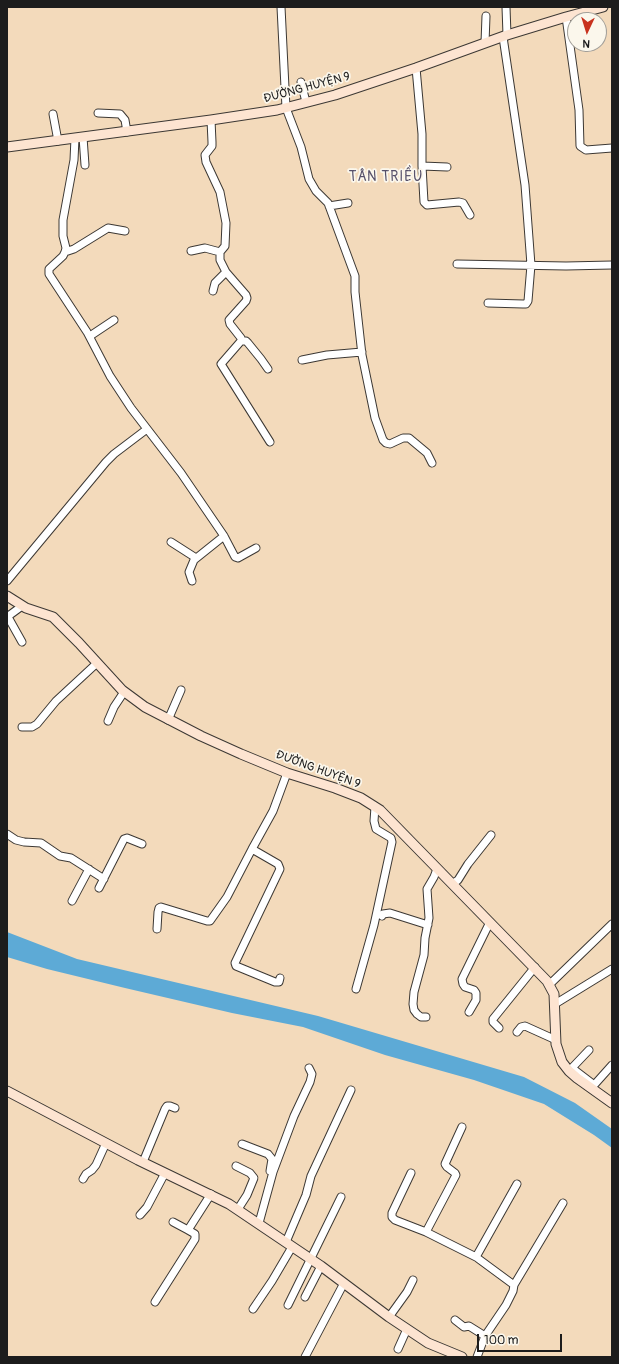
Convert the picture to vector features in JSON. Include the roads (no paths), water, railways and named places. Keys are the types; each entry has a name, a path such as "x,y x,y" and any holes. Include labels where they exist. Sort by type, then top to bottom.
{"street":[{"path":"281,7 286,108 301,147 309,179 316,191 325,199 329,206 355,276 355,292 362,352 375,418 383,440 388,445 406,437 409,438 427,453 432,463"},
{"path":"488,303 526,304 528,301 531,265 525,185 505,36 506,7"},
{"name":"ĐƯỜNG HUYỆN 9","path":"7,147 127,132 286,108 341,93 566,16 603,7"},
{"path":"485,43 486,16"},
{"path":"566,16 579,110 580,146 586,150 612,148"},
{"path":"416,68 422,134 424,202 427,205 459,202 463,203 470,214"},
{"path":"301,82 306,102"},
{"path":"98,113 120,114 125,120 127,132"},
{"path":"53,114 58,141"},
{"path":"211,120 212,146 205,155 206,162 220,192 226,223 225,246 220,252 220,260 226,272 247,298 229,320 230,324 242,341 246,341 248,343 268,369"},
{"path":"79,138 85,165"},
{"path":"79,138 62,220 65,252 63,256 49,269 49,274 90,336 110,376 131,408 181,473 224,536 236,558 256,548"},
{"path":"422,166 448,167"},
{"path":"329,206 348,203"},
{"path":"65,252 74,249 108,228 125,231"},
{"path":"191,251 205,248 220,252"},
{"path":"457,264 566,266 612,265"},
{"path":"213,291 215,283 226,272"},
{"path":"90,336 114,320"},
{"path":"242,341 221,364 270,442"},
{"path":"302,360 327,355 362,352"},
{"path":"7,581 106,462 147,428"},
{"path":"192,581 189,572 196,558 224,536"},
{"path":"172,542 196,558"},
{"name":"ĐƯỜNG HUYỆN 9","path":"7,596 22,606 53,618 124,692 168,720 214,742 287,773 361,798 375,807 414,844 550,984 554,994 556,1040 560,1057 570,1070 612,1103"},
{"path":"22,606 7,617 22,642"},
{"path":"22,727 32,727 37,724 56,701 97,663"},
{"path":"168,720 181,690"},
{"path":"108,721 124,692"},
{"path":"157,929 158,912 159,908 161,907 210,921 227,898 273,810 287,773"},
{"path":"356,989 374,925 392,842 391,838 378,831 375,827 375,807"},
{"path":"7,834 16,840 41,843 60,856 71,858 104,879"},
{"path":"452,884 458,880 468,864 491,835"},
{"path":"99,888 124,839 127,838 142,844"},
{"path":"252,849 278,864 280,869 235,965 275,982 279,982 280,978"},
{"path":"72,901 89,869"},
{"path":"426,1018 417,1014 414,1010 413,1004 416,985 424,955 425,938 429,918 427,889 437,869"},
{"path":"382,916 383,914 390,913 428,925"},
{"path":"469,1012 476,1000 476,993 474,990 465,987 462,979 490,922"},
{"path":"550,984 612,924"},
{"path":"499,1028 493,1022 493,1019 535,967"},
{"path":"555,1004 612,969"},
{"path":"517,1032 521,1027 525,1026 556,1040"},
{"path":"588,1050 570,1070 595,1084 612,1065"},
{"path":"258,1222 294,1116 310,1082 312,1074 309,1068"},
{"path":"253,1309 272,1280 289,1244 311,1176 351,1090"},
{"path":"7,1091 143,1162 211,1194 238,1209 321,1266 389,1317 428,1343 449,1355 462,1357"},
{"path":"143,1162 165,1109 167,1106 175,1108"},
{"path":"426,1232 456,1175 445,1164 462,1127"},
{"path":"83,1179 86,1174 96,1165 106,1143"},
{"path":"242,1144 268,1154 272,1159 272,1165 258,1222"},
{"path":"236,1166 250,1172 254,1178 247,1195 238,1209"},
{"path":"140,1215 147,1207 165,1173"},
{"path":"412,1173 392,1214 395,1220 426,1232 476,1257 514,1285"},
{"path":"476,1257 517,1184"},
{"path":"188,1230 211,1194"},
{"path":"288,1305 341,1197"},
{"path":"477,1357 492,1323 506,1305 513,1291 514,1285 563,1203"},
{"path":"155,1302 195,1239 195,1234 173,1222"},
{"path":"305,1297 321,1266"},
{"path":"389,1317 407,1292 413,1280"},
{"path":"305,1357 344,1283"},
{"path":"455,1320 464,1327 469,1326 485,1336"},
{"path":"398,1349 407,1329"}],"water":[{"path":"7,932 77,959 318,1016 524,1077 575,1103 612,1129 612,1148 544,1104 474,1080 385,1055 303,1027 232,1013 125,988 47,969 7,957"}],"district":[{"name":"TÂN TRIỀU","path":"386,177"}]}
